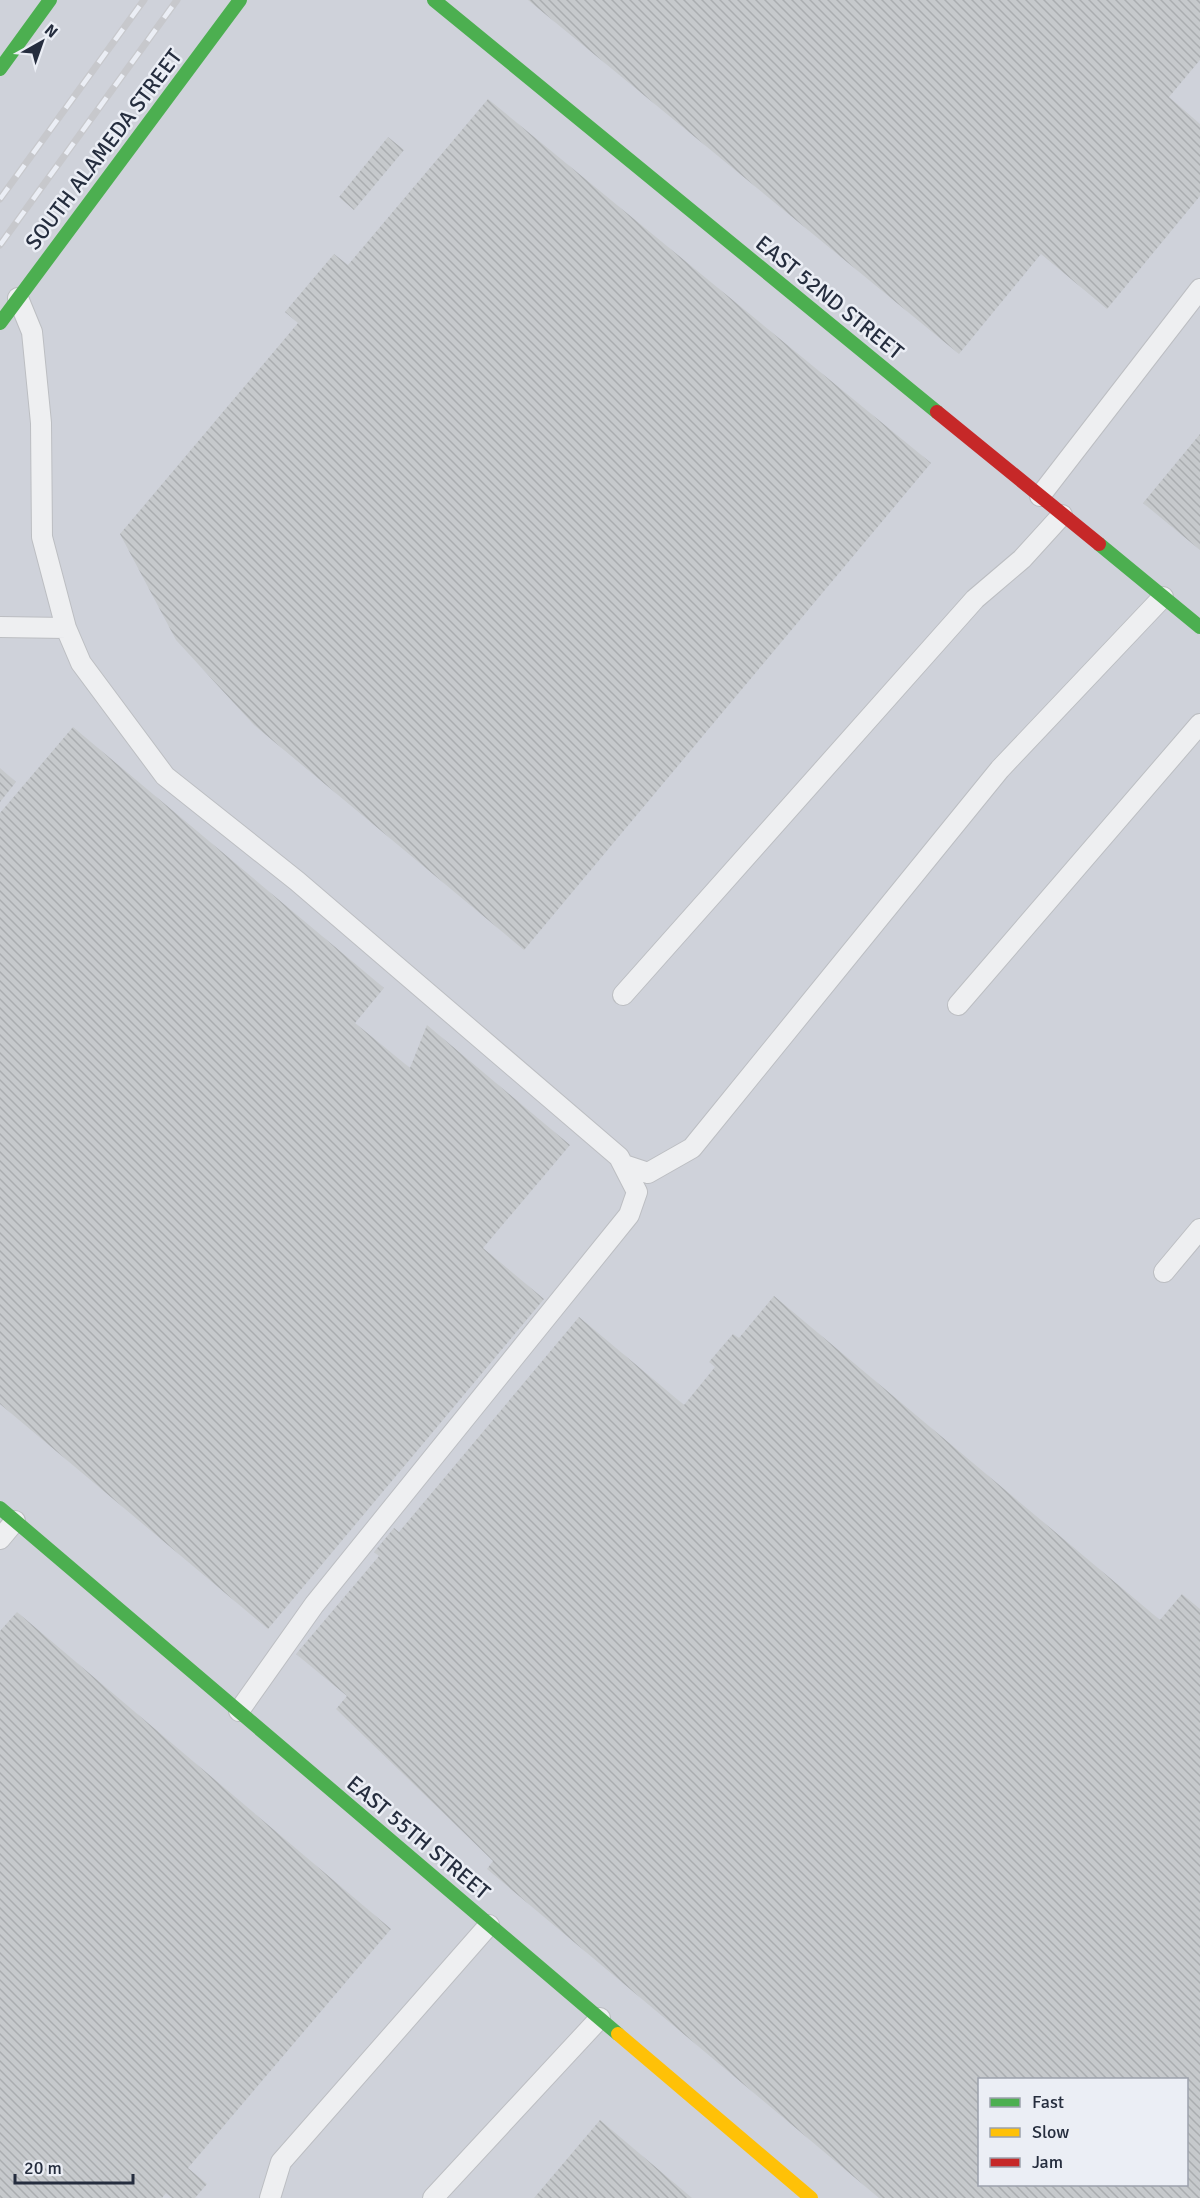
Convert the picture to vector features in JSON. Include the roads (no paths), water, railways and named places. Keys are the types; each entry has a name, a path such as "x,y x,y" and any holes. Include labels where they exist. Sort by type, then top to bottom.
{"street":[{"path":"0,69 50,0"},
{"name":"SOUTH ALAMEDA STREET","path":"0,323 240,0"},
{"name":"EAST 52ND STREET","path":"434,0 1200,627"},
{"name":"EAST 55TH STREET","path":"8,1514 811,2198"}],"lane":[{"path":"1040,496 1200,289"},
{"path":"18,298 32,332 41,423 42,537 66,628 81,663 165,776 297,881 619,1157 637,1192 629,1215 314,1605 239,1711"},
{"path":"623,995 975,599 1022,559 1062,515"},
{"path":"624,1165 648,1173 692,1148 1000,769 1163,597"},
{"path":"0,627 66,628"},
{"path":"958,1005 1200,724"},
{"path":"1164,1272 1200,1229"},
{"path":"0,1539 8,1514"},
{"path":"270,2198 281,2162 489,1925"},
{"path":"433,2198 600,2018"}],"railway":[{"path":"0,199 144,0"},
{"path":"0,245 177,0"}]}
